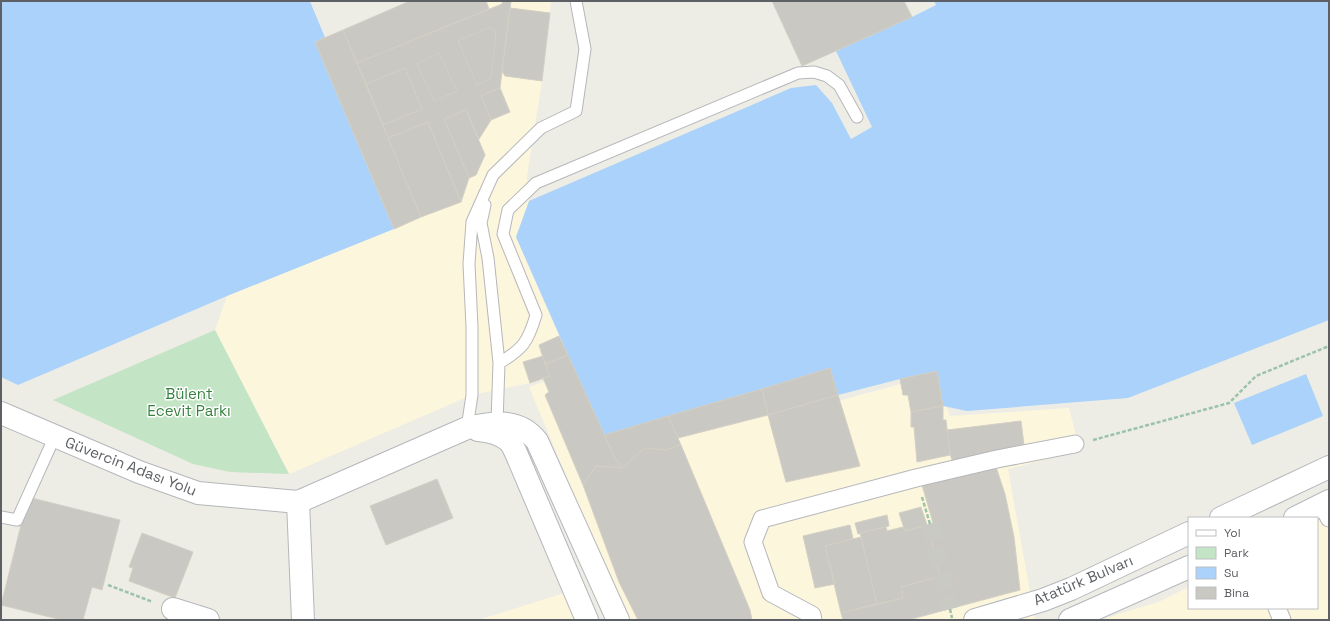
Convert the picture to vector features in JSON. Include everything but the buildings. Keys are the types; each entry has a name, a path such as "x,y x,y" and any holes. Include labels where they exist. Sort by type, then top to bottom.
{"main road":[{"name":"Güvercin Adası Yolu","path":"1,413 139,472 198,493 298,502 467,428 497,423 516,426 530,432 538,441 618,620"},
{"path":"467,428 491,432 510,442 587,620"},
{"path":"1223,517 1329,466"},
{"path":"298,502 303,620"},
{"path":"1297,517 1327,508"},
{"name":"Atatürk Bulvarı","path":"975,620 1043,600 1071,589 1188,533"},
{"name":"Atatürk Bulvarı","path":"1070,620 1188,567"},
{"path":"173,609 208,620"}],"street":[{"path":"813,620 812,615 771,593 753,542 762,519 916,478 997,459 1075,444"},
{"path":"1277,609 1282,620"}],"lane":[{"path":"467,428 472,395 472,327 469,264 472,222 494,175 541,128 576,111 585,49 576,1"},
{"path":"499,363 517,352 530,334 536,315 503,234 508,210 536,183 798,73 814,72 827,76 839,84 857,117"},
{"path":"488,186 481,223 488,258 499,363 497,423"},
{"path":"1,517 17,520 55,436"}],"path":[{"path":"1075,444 1141,428 1229,403 1256,376 1329,346"},
{"path":"916,478 930,524"},
{"path":"108,585 173,609"},
{"path":"950,609 952,620"}],"shaded area":[{"path":"410,1 551,1 542,81 527,176 529,201 516,237 568,355 530,383 472,395 289,474 215,330 227,296 393,228 315,42"},
{"path":"569,373 601,439 609,439 827,373 834,402 934,375 950,416 1069,408 1080,451 1008,469 1035,620 626,620 529,387"},
{"path":"1329,513 1329,620 1100,620 1161,601 1188,588 1188,609 1318,609 1318,518"},
{"path":"574,590 585,620 478,620"}],"green space":[{"name":"Bülent Ecevit Parkı","path":"215,330 289,474 230,472 193,464 53,400"}],"water":[{"path":"1,1 310,1 325,37 315,42 394,229 227,296 18,385 1,377"},
{"path":"934,1 1329,1 1329,320 1128,398 967,411 943,406 937,371 838,395 800,378 604,435 516,237 529,201 791,88 816,85 832,103 851,139 872,127 836,51 936,5"},
{"path":"1306,374 1323,416 1252,445 1234,403"}],"pier":[{"path":"310,1 312,1 327,37 325,37"}],"tunnel":[{"path":"930,524 950,609"}]}
